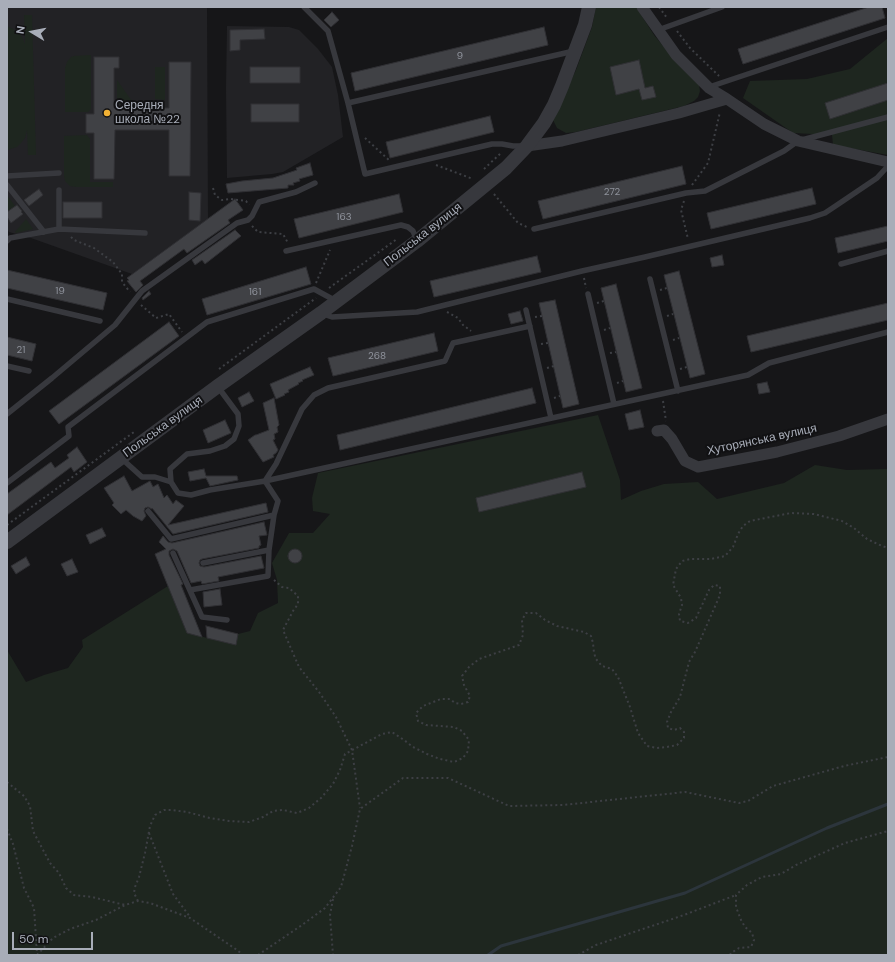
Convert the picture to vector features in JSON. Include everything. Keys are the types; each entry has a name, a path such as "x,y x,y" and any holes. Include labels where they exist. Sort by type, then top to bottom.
{"street":[{"name":"Польська вулиця","path":"7,542 218,386 321,313 417,241 506,168 527,146 544,123 554,105 585,25 589,7"},
{"path":"642,7 676,55 709,88 764,124 798,140 888,162"},
{"path":"527,146 562,141 679,113 727,99"},
{"name":"Хуторянська вулиця","path":"657,431 664,430 672,439 685,461 698,467 777,452 839,436 888,419"}],"lane":[{"path":"304,7 328,31 348,102 365,174 492,144 527,146"},
{"path":"658,30 722,7"},
{"path":"709,88 888,27"},
{"path":"348,102 576,50"},
{"path":"534,229 686,193 705,191 784,151 798,140 888,117"},
{"path":"321,313 332,317 417,312 582,271 810,218 825,213 877,178 888,166"},
{"path":"7,176 59,173"},
{"path":"7,414 115,325 142,291 237,223 248,220 252,216 259,202 296,192 315,183"},
{"path":"7,185 44,232"},
{"path":"59,190 62,229"},
{"path":"286,251 401,225 408,227 413,231 417,241"},
{"path":"7,241 10,238 62,229 145,233"},
{"path":"841,264 888,252"},
{"path":"650,279 678,390"},
{"path":"7,483 69,436 68,427 207,322 314,290 336,301"},
{"path":"588,294 614,404"},
{"path":"7,299 100,321"},
{"path":"526,310 551,418"},
{"path":"265,481 276,464 302,409 314,395 328,388 445,361 453,343 530,326"},
{"path":"218,386 238,414 239,426 234,439 225,446 210,451 187,454 170,469 171,482 178,493 191,494 265,481 748,375 769,363 888,332"},
{"path":"7,366 29,371"},
{"path":"121,458 142,476 155,477 171,482"},
{"path":"190,590 268,576 269,550 274,515 278,501 265,481"},
{"path":"148,511 170,539 274,515"},
{"path":"203,563 269,550"},
{"path":"173,553 202,617 227,620"}],"path":[{"path":"659,7 690,48 726,82"},
{"path":"689,246 680,210 686,193 708,163 721,107 727,99"},
{"path":"354,128 397,167"},
{"path":"423,161 487,184 518,224"},
{"path":"62,229 74,240 94,248 113,262 122,274 122,282 140,304 156,318 169,314 186,338"},
{"path":"314,290 333,240"},
{"path":"582,271 588,294"},
{"path":"437,307 458,318 463,325 471,331 488,335"},
{"path":"661,394 666,422"},
{"path":"138,901 134,894 134,887 139,877 144,858 148,832 155,815 164,810 187,812 229,821 249,822 273,812 283,810 297,812 309,808 322,798 333,784 346,754 382,734 392,732 413,747 440,759 454,762 463,758 468,751 469,740 462,731 454,727 426,725 418,721 416,714 423,706 441,699 450,699 455,703 461,704 468,702 470,696 464,686 462,676 469,667 479,659 519,645 523,635 522,620 526,613 536,613 545,620 557,626 584,632 590,636 596,659 602,666 612,669 618,677 630,707 638,733 647,746 656,748 677,745 684,738 684,732 680,728 674,730 668,728 667,722 680,697 689,662 695,652 720,595 720,586 714,585 709,590 696,618 688,623 680,621 679,614 682,605 681,598 673,585 676,569 682,561 711,559 725,556 733,547 742,526 750,521 791,513 814,514 842,521 854,528 867,539 888,548"},
{"path":"258,955 324,908 341,887 360,809 352,750 336,717 319,692 299,668 283,630 293,610 298,604 298,596 289,588 282,587 268,576"},
{"path":"360,809 403,778 448,778 509,806 563,804 685,792 739,803 748,801 773,786 844,766 888,757"},
{"path":"7,782 24,796 30,806 33,831 50,863 59,873 66,888 74,896 92,897 125,905"},
{"path":"7,829 13,844 24,888 34,908 37,954"},
{"path":"578,955 596,945 684,916 736,895 747,885 762,877 781,874 845,843 888,831"},
{"path":"148,832 173,894 190,918"},
{"path":"730,955 730,953 739,948 751,947 754,940 752,933 741,920 736,907 736,895"},
{"path":"333,898 330,915 333,955"},
{"path":"37,954 53,938 70,929 96,920 125,905 138,901 150,903 190,918 243,955"}],"shaded area":[{"name":"Середня школа №22","path":"7,7 207,7 208,219 132,274 31,238 9,232 7,229"},
{"path":"596,7 636,7 654,35 678,64 699,85 700,91 698,97 694,101 684,106 576,132 566,133 557,128 553,120 576,70 592,27"},
{"path":"24,15 32,15 36,155 28,155 27,130 25,138 17,147 7,150 7,26 18,32 25,44"},
{"path":"227,26 289,27 299,30 318,49 332,67 338,95 343,137 283,172 227,178"},
{"path":"888,38 888,155 833,145 832,135 793,133 743,98 750,81 807,79 850,69"},
{"path":"91,55 91,109 88,112 65,112 65,68 67,62 74,56"},
{"path":"155,67 165,67 165,100 155,99"},
{"path":"117,80 134,104 117,104"},
{"path":"87,135 90,139 90,182 113,182 113,187 76,187 70,186 65,181 64,136"},
{"path":"7,195 15,206 8,211 7,209"},
{"path":"26,219 33,229 16,233 15,232"},
{"path":"598,415 620,480 621,500 641,491 664,484 698,482 717,499 784,483 815,465 847,470 888,468 888,955 7,955 7,650 26,682 68,668 83,647 82,640 168,586 187,633 236,645 238,634 250,631 258,613 278,603 277,580 272,563 289,533 313,533 330,514 313,511 312,498 318,473"}],"building":[{"path":"869,7 882,7 885,18 743,64 738,49"},
{"path":"332,12 339,20 331,27 324,20"},
{"path":"544,27 548,45 355,91 351,73"},
{"path":"264,29 265,39 240,40 240,50 230,51 230,30"},
{"path":"94,57 119,57 119,68 114,68 114,108 169,108 169,62 191,62 190,176 169,176 169,130 115,130 114,179 94,179 94,133 86,133 86,114 94,114"},
{"path":"639,60 645,88 653,86 656,97 642,100 639,89 616,95 610,67"},
{"path":"250,67 300,67 300,83 250,83"},
{"path":"888,83 888,100 830,119 825,103"},
{"path":"251,104 299,104 299,122 251,122"},
{"path":"490,116 494,132 390,158 386,142"},
{"path":"310,163 313,175 299,179 300,181 293,183 294,185 288,185 288,188 228,193 226,184 273,178 297,170 296,168"},
{"path":"682,166 686,184 543,219 538,201"},
{"path":"812,188 816,204 711,229 707,213"},
{"path":"39,189 43,195 29,206 24,200"},
{"path":"189,192 201,193 200,221 189,220"},
{"path":"399,194 403,212 299,238 294,219"},
{"path":"235,199 243,210 228,220 230,223 187,253 184,249 140,281 143,285 136,292 127,281 129,280 127,278"},
{"path":"63,202 102,202 102,218 63,218"},
{"path":"17,205 23,214 11,223 7,217 7,212"},
{"path":"888,226 888,241 838,253 835,238"},
{"path":"235,230 241,236 205,264 202,260 195,265 192,260"},
{"path":"722,255 724,265 712,267 710,258"},
{"path":"537,256 541,272 434,297 430,281"},
{"path":"306,267 311,284 207,315 202,299"},
{"path":"7,270 107,293 103,310 7,288"},
{"path":"679,271 705,374 690,378 664,275"},
{"path":"616,284 642,388 626,392 601,288"},
{"path":"149,291 151,294 143,300 142,298"},
{"path":"555,300 579,404 563,408 539,303"},
{"path":"888,303 888,320 751,352 747,336"},
{"path":"520,311 523,321 511,324 508,314"},
{"path":"169,322 179,336 59,424 49,411"},
{"path":"434,333 438,351 333,376 328,358"},
{"path":"7,337 36,344 32,361 7,355"},
{"path":"310,367 314,375 302,380 303,381 298,383 299,384 288,390 289,392 284,394 285,395 276,399 270,384"},
{"path":"767,382 770,392 759,394 757,384"},
{"path":"532,388 536,403 340,450 337,435"},
{"path":"249,392 254,401 242,407 238,398"},
{"path":"274,398 279,425 277,427 278,432 274,434 275,439 273,440 278,450 273,455 274,457 263,462 248,440 255,435 269,430 263,403"},
{"path":"640,410 644,427 629,430 625,414"},
{"path":"225,420 231,433 208,443 203,430"},
{"path":"77,447 87,462 74,472 71,467 7,515 7,494 51,462 55,468 69,458 67,455"},
{"path":"204,469 206,476 237,476 238,480 210,486 206,478 190,481 188,472"},
{"path":"582,472 586,487 479,512 476,498"},
{"path":"124,476 132,491 150,481 153,487 158,484 164,498 167,495 173,504 176,500 184,506 168,525 266,503 268,512 173,534 152,508 145,508 144,511 146,516 142,521 126,510 121,514 112,505 114,503 104,488"},
{"path":"264,522 267,535 259,536 261,545 259,548 202,559 199,563 200,566 204,567 261,556 264,568 218,577 219,581 202,584 201,581 191,583 177,551 173,549 169,551 169,555 183,584 181,585 202,637 187,633 155,554 166,549 159,542 163,536 168,542 172,543"},
{"path":"102,528 106,536 90,544 86,535"},
{"path":"295,549 300,551 302,556 300,561 295,563 290,561 288,556 290,551"},
{"path":"26,557 30,565 16,574 11,566"},
{"path":"72,559 78,572 67,576 61,564"},
{"path":"220,589 222,605 204,607 203,592"},
{"path":"206,626 238,634 236,645 207,638"}],"waterway":[{"path":"488,955 501,946 685,893 827,828 888,804"}],"place":[{"name":"Середня школа №22","path":"107,113"}]}
